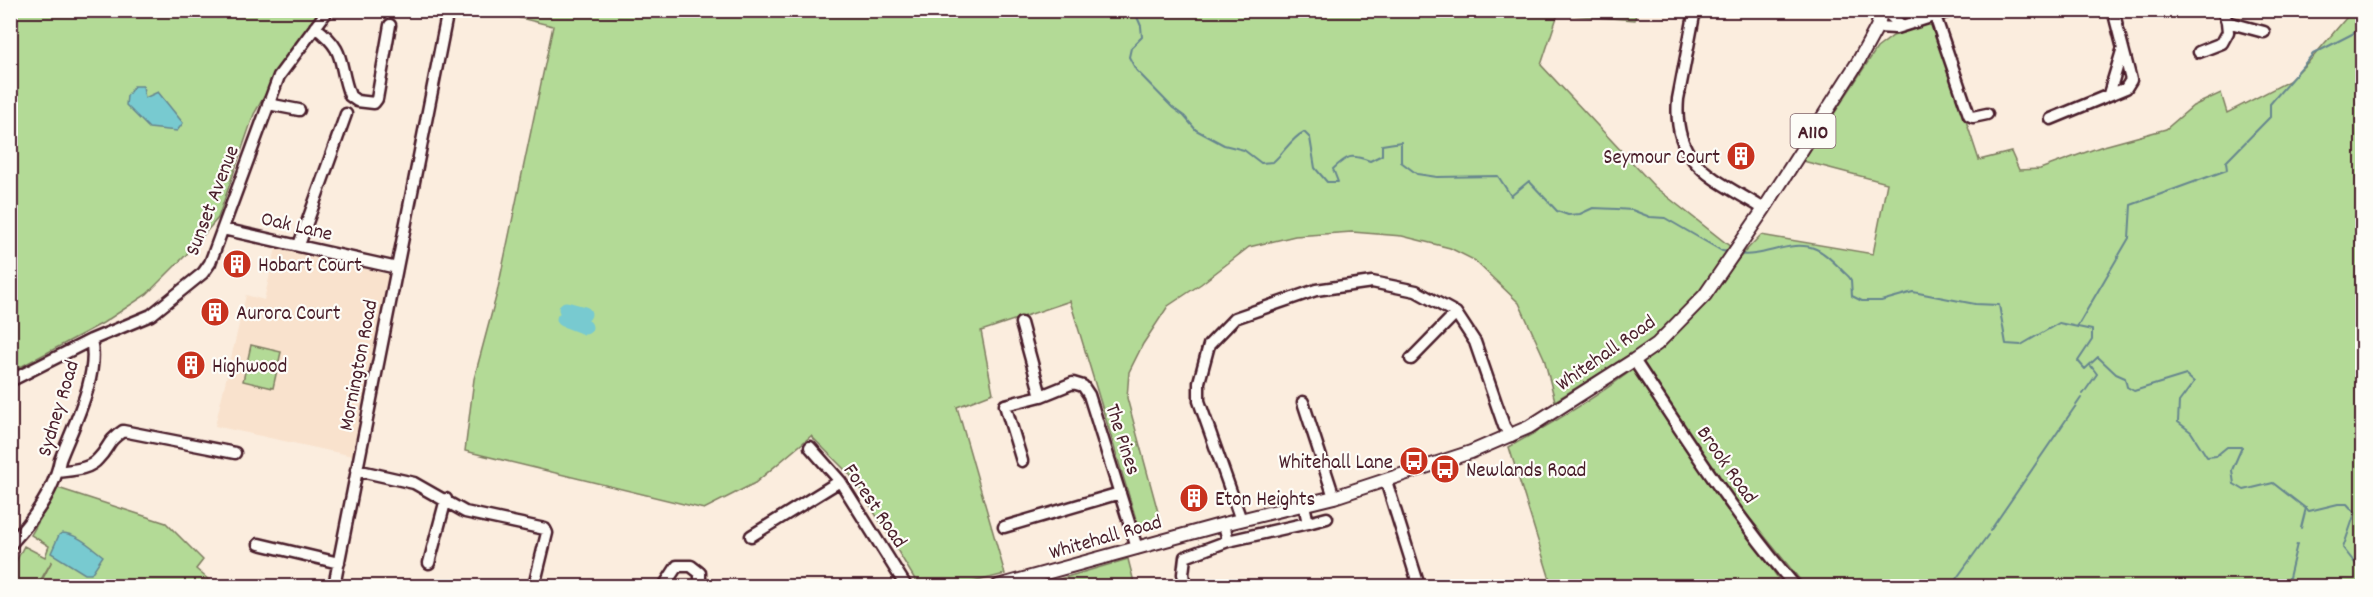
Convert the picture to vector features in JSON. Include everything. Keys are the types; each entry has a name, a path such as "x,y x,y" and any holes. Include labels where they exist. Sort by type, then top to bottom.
{"main road":[{"name":"Whitehall Road","path":"998,586 1224,524 1335,497 1386,481 1511,436 1529,427 1634,360 1657,344 1705,295 1764,209 1858,62 1877,27 1883,10"}],"street":[{"name":"Sunset Avenue","path":"10,381 91,340 151,315 203,273 210,263 279,76 328,10"},
{"name":"Mornington Road","path":"334,586 448,10"},
{"path":"1695,10 1678,99 1680,137 1691,159 1701,169 1764,209"},
{"path":"1883,10 1902,26"},
{"path":"1877,27 1896,28 1953,10"},
{"path":"2051,119 2129,85 2130,80 2113,10"},
{"path":"2199,52 2222,43 2228,32 2223,10"},
{"path":"1935,16 1970,115 1973,117 1987,114"},
{"path":"2227,22 2264,32"},
{"path":"315,27 331,39 341,56 344,80 350,96 374,103 377,99 390,25"},
{"path":"2109,94 2122,51"},
{"path":"268,104 299,110"},
{"path":"299,245 346,114"},
{"name":"Oak Lane","path":"223,229 397,268"},
{"path":"1241,520 1199,401 1199,382 1209,345 1235,318 1316,290 1372,282 1416,291 1456,313 1475,342 1504,426 1511,436"},
{"path":"1411,358 1456,313"},
{"path":"1021,323 1041,396"},
{"name":"Sydney Road","path":"10,545 28,525 58,472 60,460 87,389 94,354 91,340"},
{"name":"Brook Road","path":"1634,360 1702,463 1756,538 1795,586"},
{"name":"The Pines","path":"1022,461 1005,405 1041,396 1073,383 1083,386 1089,395 1137,548"},
{"path":"1303,402 1335,497"},
{"path":"58,472 86,467 98,461 111,439 123,431 235,453"},
{"name":"Forest Road","path":"810,447 840,481 906,586"},
{"path":"356,470 414,483 446,499 465,512 545,529 547,533 534,586"},
{"path":"751,536 840,481"},
{"path":"1386,481 1419,586"},
{"path":"1004,527 1120,493"},
{"path":"429,563 446,499"},
{"path":"1304,505 1308,523"},
{"path":"1185,586 1183,574 1185,557 1193,552 1228,541 1327,518"},
{"path":"1224,524 1228,541"},
{"path":"260,544 339,563"},
{"path":"664,586 677,566 691,566 700,573 700,586"}],"shaded area":[{"path":"276,248 392,275 353,456 215,426 246,295 264,300"}],"green space":[{"path":"10,11 319,11 254,114 218,218 186,255 147,294 103,323 11,372"},
{"path":"492,11 1636,11 1635,20 1558,14 1541,65 1655,187 1732,248 1707,288 1658,337 1555,401 1544,358 1519,303 1474,260 1450,248 1402,236 1352,232 1295,236 1249,247 1168,306 1143,344 1129,372 1127,398 1161,523 1139,529 1070,301 981,331 993,393 957,407 1005,574 958,586 919,586 854,479 811,436 755,483 704,509 465,451 474,379 497,293 553,26"},
{"path":"2352,11 2362,11 2362,586 1805,586 1744,511 1735,516 1778,578 1770,586 1552,586 1509,447 1589,400 1665,344 1709,300 1737,261 1761,235 1873,254 1887,183 1803,161 1877,48 1893,36 1933,21 1979,160 2011,152 2019,170 2040,169 2100,147 2166,129 2193,106 2221,93 2227,113 2289,81"},
{"path":"251,345 281,352 273,388 243,381"},
{"path":"58,488 166,523 203,560 196,569 216,586 39,586 52,561 37,586 11,586 11,571 24,546 45,557 49,546 31,535"},
{"path":"1128,559 1135,586 1036,586"}],"water":[{"path":"134,86 143,86 145,98 158,92 183,123 177,131 149,128 126,105 127,96"},
{"path":"62,533 79,538 103,556 91,574 85,574 51,553"}],"waterway":[{"path":"1082,10 1096,15 1123,10"},
{"path":"1134,10 1141,26 1142,37 1131,48 1129,57 1136,70 1196,130 1224,145 1244,150 1261,163 1273,162 1295,138 1304,132 1310,138 1315,168 1327,182 1338,182 1333,169 1346,158 1358,157 1370,161 1382,155 1382,145 1401,142 1401,162 1417,174 1437,177 1498,176 1511,196 1529,181 1557,211 1568,215 1580,214 1593,208 1632,210 1650,217 1665,218 1722,251 1729,252"},
{"path":"2077,327 2129,238 2131,205 2227,170 2226,162 2270,117 2270,104 2313,54 2362,29"},
{"path":"1737,254 1757,254 1797,246 1816,249 1849,277 1852,296 1862,301 1881,301 1913,292 1975,304 1999,305 2006,344 2021,345 2059,323 2092,330 2092,340 2078,361 2085,369 2098,357 2116,374 2125,378 2127,387 2134,391 2186,375 2194,382 2179,402 2178,422 2191,432 2207,457 2216,456 2227,447 2242,447 2232,470 2234,484 2244,490 2273,483 2309,511 2347,504 2355,513 2343,548 2362,572"},
{"path":"566,309 584,314"},
{"path":"564,319 585,327"},
{"path":"2083,394 2097,374 2091,366"},
{"path":"1990,531 2081,398"},
{"path":"2301,528 2306,508"},
{"path":"1951,586 1988,535"},
{"path":"2287,586 2297,544"}],"place":[{"name":"Seymour Court","path":"1741,156"},
{"name":"Hobart Court","path":"237,264"},
{"name":"Aurora Court","path":"215,312"},
{"name":"Highwood","path":"191,365"},
{"name":"Whitehall Lane","path":"1414,461"},
{"name":"Newlands Road","path":"1445,469"},
{"name":"Eton Heights","path":"1194,498"}]}
